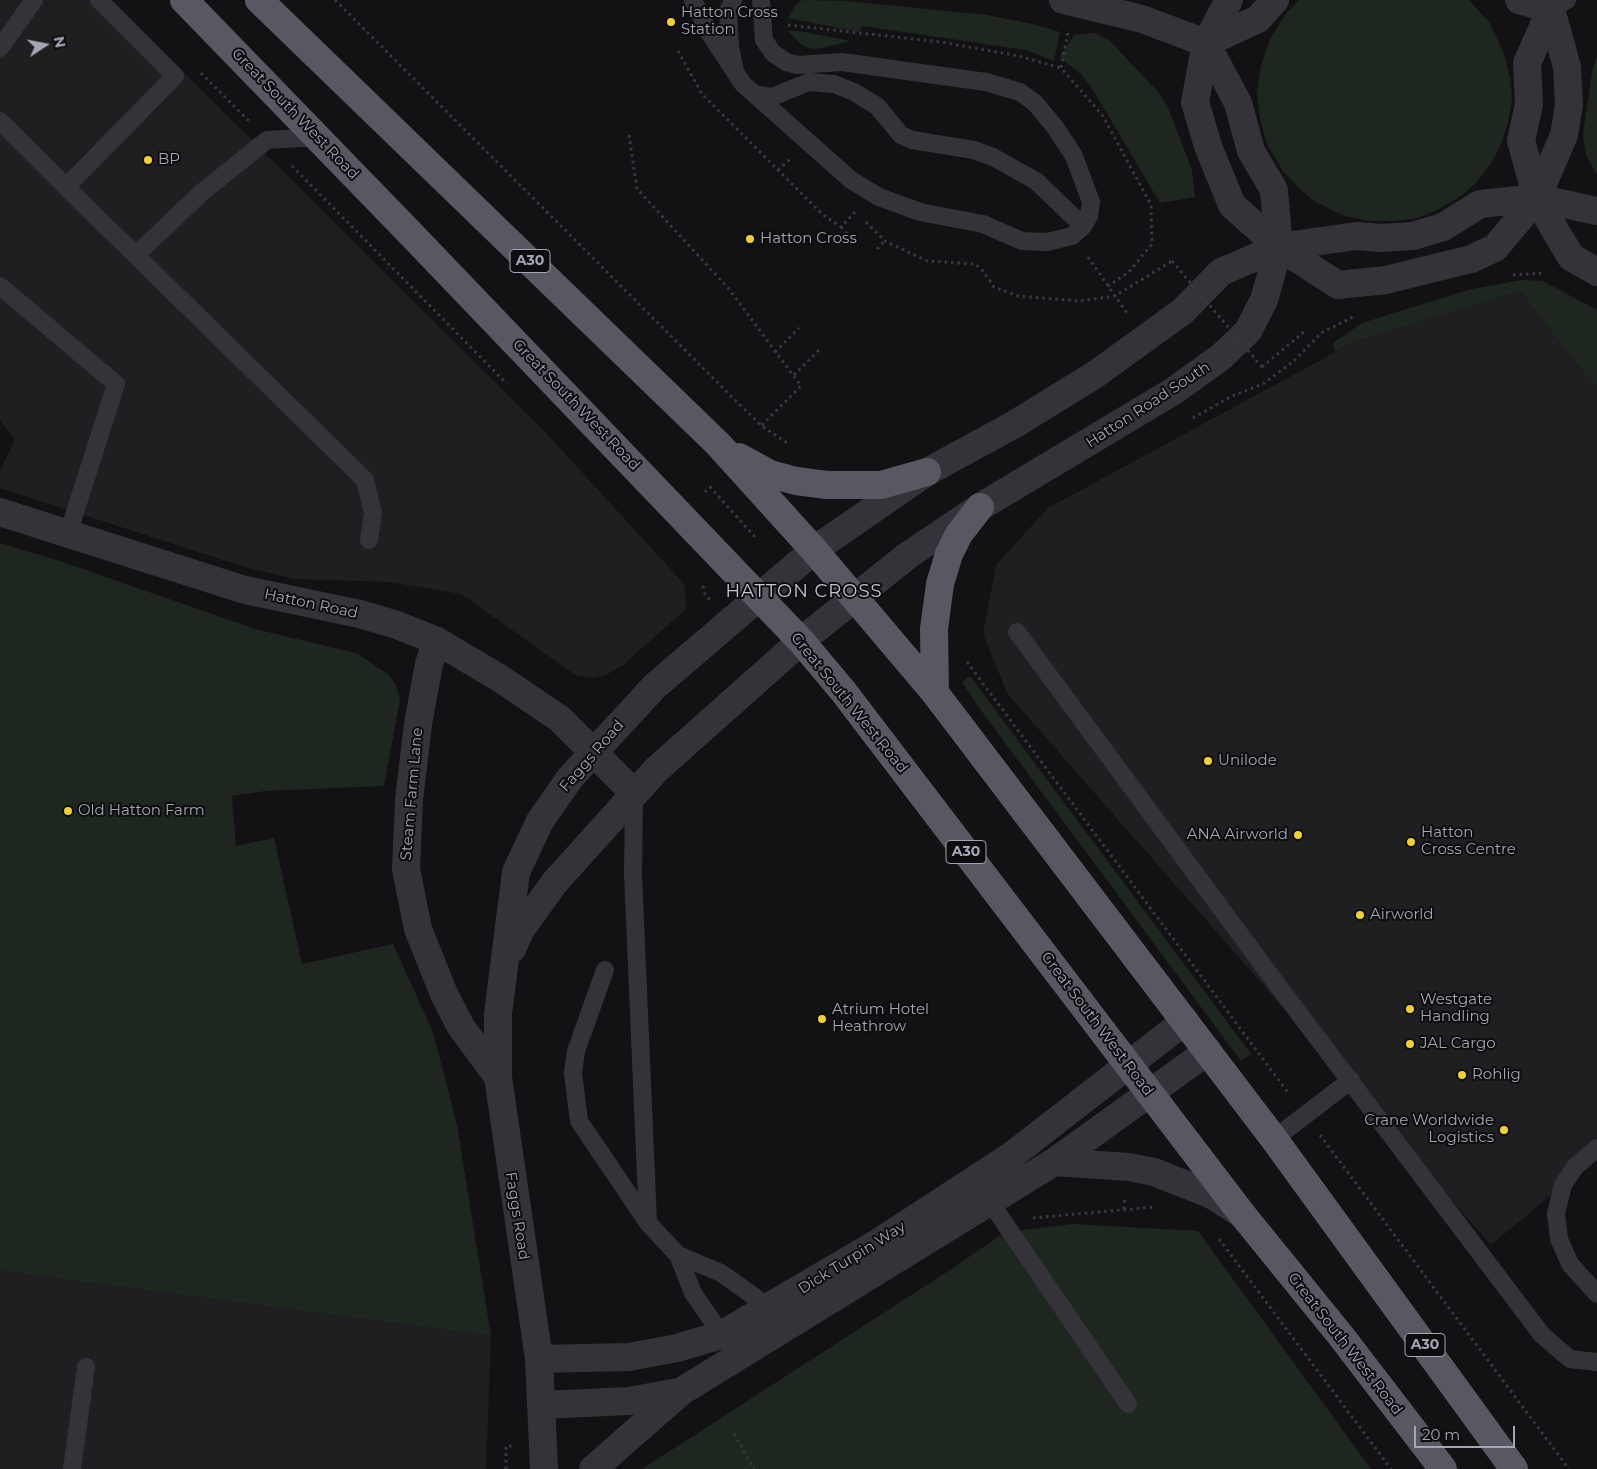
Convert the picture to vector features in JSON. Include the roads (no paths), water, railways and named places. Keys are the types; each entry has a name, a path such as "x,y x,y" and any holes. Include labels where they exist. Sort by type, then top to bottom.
{"highway":[{"name":"Great South West Road","path":"184,0 318,137 801,641 843,691 1242,1214 1341,1336 1443,1469"},
{"name":"A30","path":"259,0 718,444 814,550 935,693 1208,1051 1514,1469"},
{"path":"718,444 770,474 811,483 861,487 881,485 927,472"},
{"path":"935,693 934,629 940,584 952,547 959,534 980,507"}],"street":[{"path":"1229,0 1206,43 1195,102 1208,146 1232,205 1279,247 1338,285 1386,280 1471,259 1495,248 1537,198 1562,140 1569,105 1567,67 1554,3"},
{"path":"1206,43 1258,19 1275,0"},
{"path":"1519,0 1554,3"},
{"path":"1068,1 1142,19 1206,43 1238,103 1251,152 1274,190 1279,247"},
{"path":"1554,3 1527,62 1529,104 1521,141 1537,198 1572,257 1597,272"},
{"path":"814,550 927,472 1015,424 1096,374 1183,311 1222,272 1279,247 1356,236 1382,238 1413,236 1443,227 1480,204 1537,198 1597,211"},
{"name":"Hatton Road South","path":"801,641 882,574 980,507 1165,397 1221,357 1248,331 1264,300 1279,247"},
{"name":"Hatton Road","path":"0,512 245,590 360,614 397,625 437,641 501,679 560,719 634,793"},
{"name":"Faggs Road","path":"544,1469 539,1359 498,1077 498,1014 516,872 540,821 570,778 594,751 655,686 814,550"},
{"name":"Steam Farm Lane","path":"437,641 429,664 418,724 409,800 406,870 418,929 444,994 460,1027 498,1077"},
{"name":"Faggs Road","path":"506,962 522,929 551,888 634,793 677,750 801,641"},
{"name":"Dick Turpin Way","path":"982,1190 1011,1156 1185,1021"},
{"path":"1150,1093 1208,1051"},
{"name":"Dick Turpin Way","path":"682,1391 737,1358 772,1321 982,1190 1054,1162 1150,1093"},
{"path":"1054,1162 1129,1167 1154,1172 1212,1194 1242,1214"},
{"name":"Dick Turpin Way","path":"539,1359 629,1357 677,1348 772,1321"},
{"path":"542,1404 629,1401 682,1391"},
{"path":"593,1469 682,1391"}],"lane":[{"path":"0,48 34,0"},
{"path":"66,187 174,76 99,0"},
{"path":"693,0 736,77 850,180 879,197 920,212 982,224 1022,241 1046,242 1078,231 1090,216 1091,202 1074,156 1040,109 1020,92 986,82 842,62 797,65 786,62 773,53 764,40 761,0"},
{"path":"733,0 728,11 729,38 736,77"},
{"path":"755,94 772,97 808,82 820,81 847,90 877,106 901,135 912,140 974,150 993,157 1036,181 1078,231"},
{"path":"0,121 365,480 373,513 369,540"},
{"path":"136,255 201,193 268,140 318,137"},
{"path":"0,286 116,384 68,534"},
{"path":"1017,632 1282,991 1542,1335 1570,1359 1597,1362"},
{"path":"634,793 633,874 648,1223"},
{"path":"605,970 576,1051 573,1073 579,1121 648,1223 678,1255 693,1293 737,1358"},
{"path":"1274,1139 1351,1080"},
{"path":"1597,1148 1571,1173 1563,1185 1556,1213 1559,1239 1570,1264 1597,1293"},
{"path":"1597,1154 1577,1170 1566,1186 1559,1213 1562,1238 1572,1262 1597,1293"},
{"path":"982,1190 1128,1404"},
{"path":"678,1255 721,1273 758,1300 772,1321"},
{"path":"72,1469 86,1367"}],"place":[{"name":"Hatton Cross Station","path":"671,22"},
{"name":"BP","path":"148,160"},
{"name":"Hatton Cross","path":"750,239"},
{"name":"Unilode","path":"1208,761"},
{"name":"Old Hatton Farm","path":"68,811"},
{"name":"ANA Airworld","path":"1298,835"},
{"name":"Hatton Cross Centre","path":"1411,842"},
{"name":"Airworld","path":"1360,915"},
{"name":"Westgate Handling","path":"1410,1009"},
{"name":"Atrium Hotel Heathrow","path":"822,1019"},
{"name":"JAL Cargo","path":"1410,1044"},
{"name":"Rohlig","path":"1462,1075"},
{"name":"Crane Worldwide Logistics","path":"1504,1130"}],"district":[{"name":"HATTON CROSS","path":"804,592"}]}
